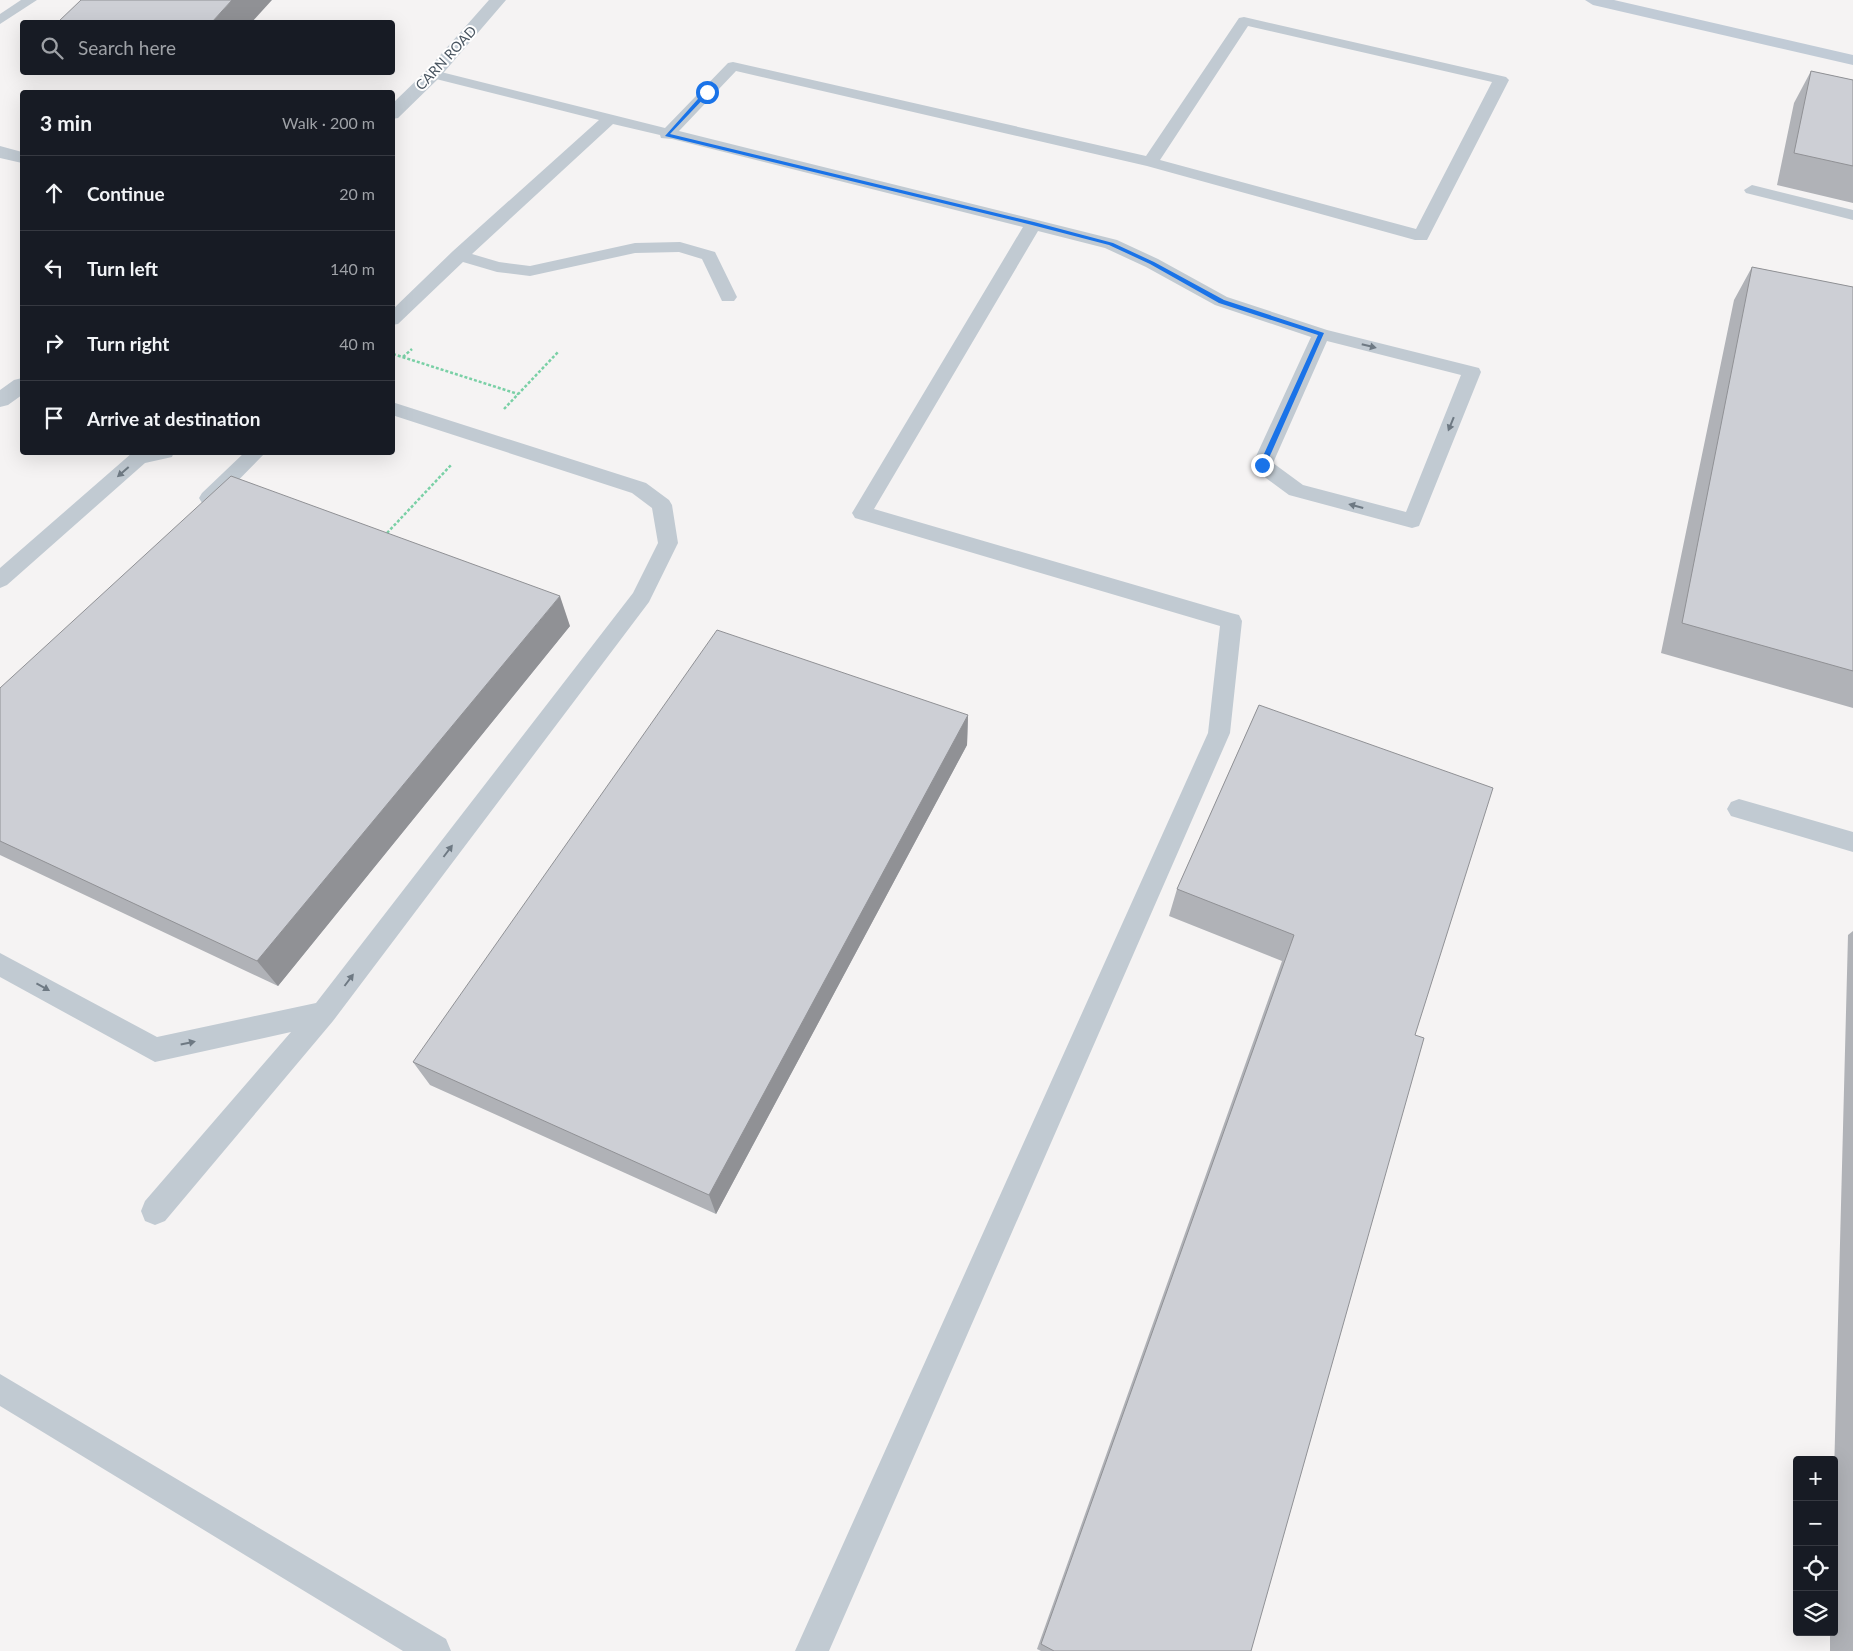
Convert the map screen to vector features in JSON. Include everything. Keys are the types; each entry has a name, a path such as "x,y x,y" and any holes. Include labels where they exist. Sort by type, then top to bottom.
{"main road":[{"path":"1593,0 1853,60"}],"street":[{"name":"CARN ROAD","path":"395,111 432,74 498,0"},
{"path":"0,152 20,157"},
{"path":"0,400 20,386"}],"lane":[{"path":"0,20 30,0"},
{"path":"667,135 733,66 1150,162 1422,236 1501,80 1244,21 1150,162"},
{"path":"432,74 667,135 1034,223 1111,244 1152,263 1221,301 1322,334 1472,372 1412,521 1296,490 1262,465 1322,334"},
{"path":"395,317 459,255 565,162 608,120"},
{"path":"1752,190 1853,215"},
{"path":"812,1651 1218,733 1231,621 862,513 1034,223"},
{"path":"459,255 497,267 530,271 635,248 680,247 709,256 728,297"},
{"path":"155,1211 324,1013 642,597 668,543 662,505 638,488 395,409"},
{"path":"0,580 139,458 152,455"},
{"path":"192,514 254,455"},
{"path":"1739,809 1853,842"},
{"path":"0,964 155,1050 324,1013"},
{"path":"0,1389 434,1651"}],"path":[{"path":"395,355 518,394"}],"building":[{"path":"81,0 232,0 214,20 60,20"},
{"path":"1811,71 1853,80 1853,166 1794,153"},
{"path":"1752,267 1853,287 1853,671 1682,623"},
{"path":"231,476 560,596 257,961 0,841 0,688"},
{"path":"717,630 968,715 709,1195 413,1062"},
{"path":"1259,705 1493,788 1415,1035 1424,1038 1251,1651 1054,1651 1041,1644 1294,935 1177,889"}],"route":[{"path":"707,92 667,135 1034,223 1111,244 1152,263 1221,301 1322,334 1262,465"}]}
